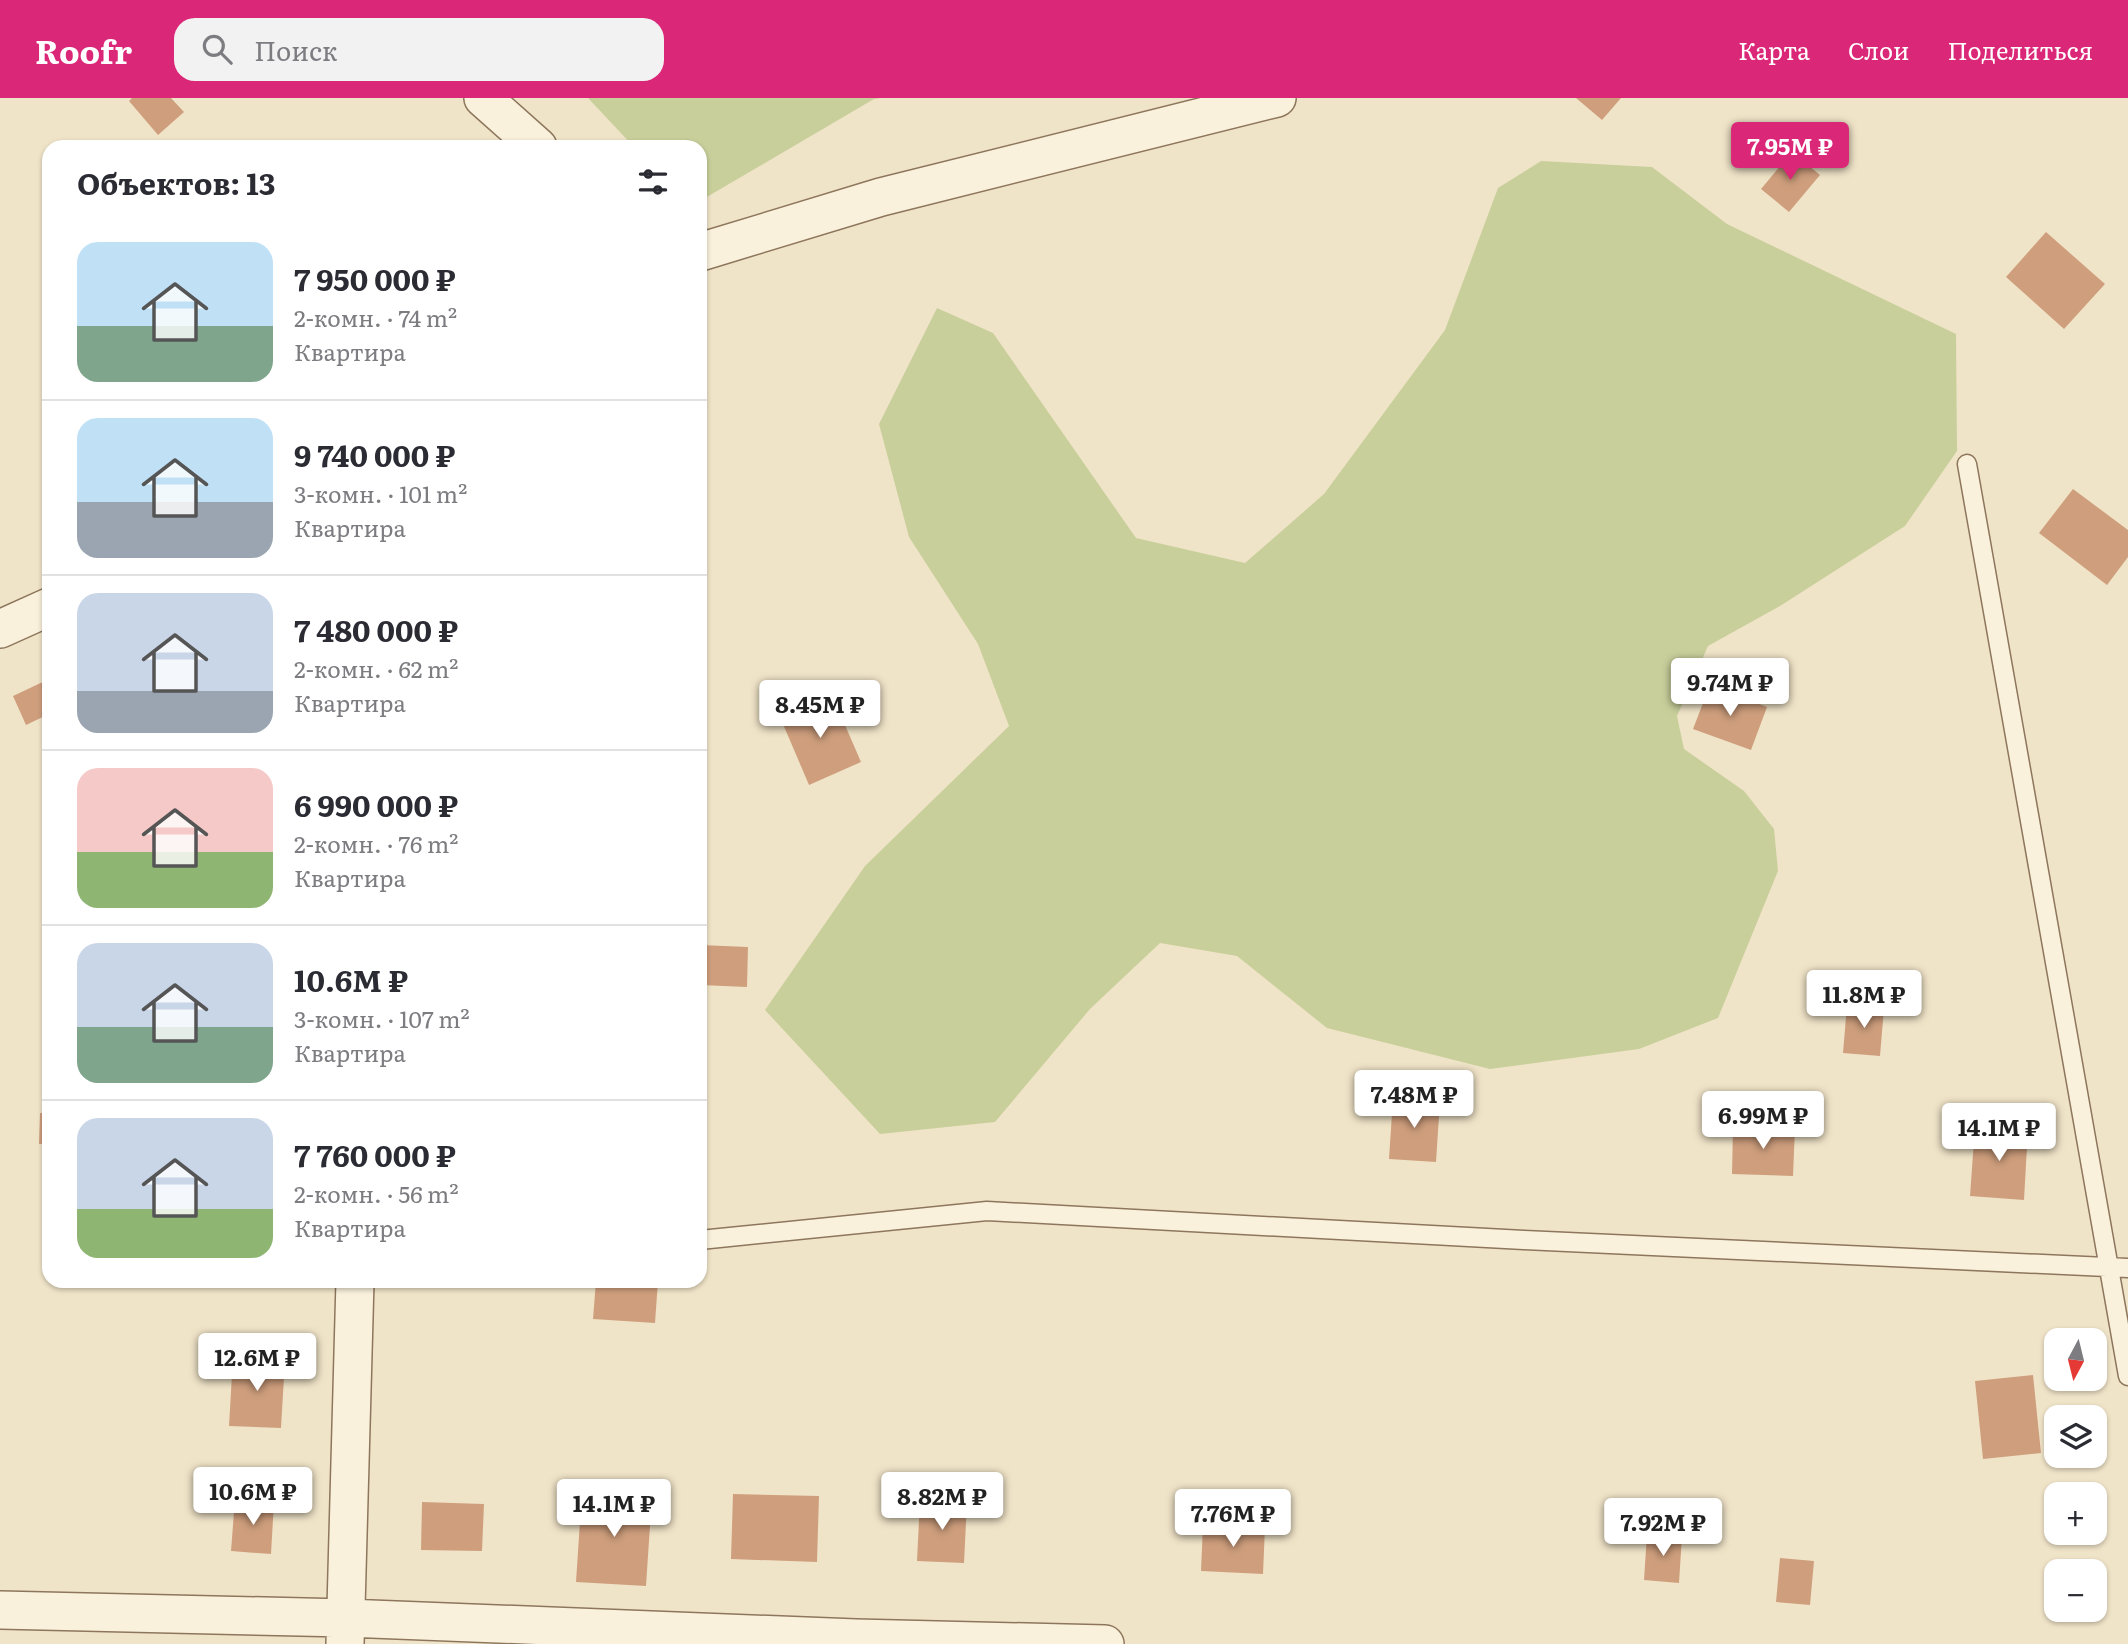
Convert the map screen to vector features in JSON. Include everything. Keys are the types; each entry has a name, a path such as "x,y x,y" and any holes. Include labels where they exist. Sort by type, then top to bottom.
{"street":[{"path":"483,98 530,140"},
{"path":"707,250 881,197 1277,98"},
{"path":"0,629 42,610"},
{"path":"346,1631 355,1288"},
{"path":"0,1610 346,1631 1105,1644"}],"lane":[{"path":"1967,464 2128,1376"},
{"path":"707,1239 987,1211 1524,1240 2128,1268"}],"green space":[{"path":"588,98 881,98 874,99 707,197 707,140 627,140"},
{"path":"1541,161 1652,167 1727,224 1956,334 1957,451 1905,526 1780,606 1708,646 1677,716 1684,749 1744,791 1774,829 1778,871 1718,1018 1639,1049 1490,1069 1327,1028 1237,956 1160,943 1090,1009 995,1122 880,1134 765,1010 865,866 1009,726 978,644 909,537 879,424 937,308 993,333 1136,538 1245,563 1324,494 1445,330 1498,188"}],"building":[{"path":"132,98 171,98 184,112 158,135 129,101"},
{"path":"1576,98 1621,98 1602,120"},
{"path":"1792,152 1820,175 1789,212 1761,189"},
{"path":"2046,232 2105,284 2064,329 2006,277"},
{"path":"2073,489 2128,530 2128,557 2107,585 2039,533"},
{"path":"42,682 42,717 26,725 13,696"},
{"path":"1710,685 1767,707 1751,750 1693,729"},
{"path":"832,695 861,762 809,785 780,717"},
{"path":"707,945 748,947 747,987 707,985"},
{"path":"1847,1005 1884,1008 1880,1056 1843,1053"},
{"path":"1393,1098 1440,1101 1436,1162 1389,1159"},
{"path":"40,1113 42,1113 42,1144 39,1144"},
{"path":"1975,1126 2028,1129 2024,1200 1970,1196"},
{"path":"1733,1127 1795,1128 1793,1176 1732,1174"},
{"path":"595,1288 658,1288 655,1323 593,1319"},
{"path":"233,1357 285,1360 281,1428 229,1426"},
{"path":"2033,1375 2041,1453 1983,1459 1975,1381"},
{"path":"582,1491 652,1496 646,1586 576,1582"},
{"path":"733,1494 819,1496 817,1562 731,1559"},
{"path":"235,1499 274,1502 271,1554 231,1551"},
{"path":"920,1500 967,1502 964,1563 917,1561"},
{"path":"422,1502 484,1504 482,1551 421,1550"},
{"path":"1203,1524 1265,1527 1263,1574 1201,1571"},
{"path":"1647,1534 1682,1536 1679,1583 1644,1580"},
{"path":"1780,1558 1814,1561 1810,1605 1776,1602"}]}
